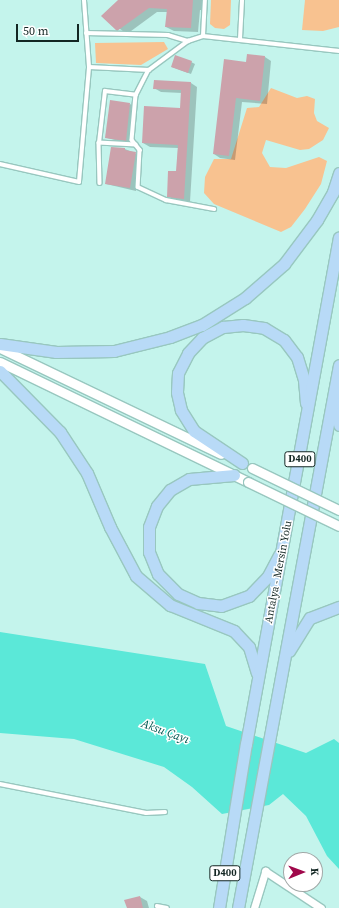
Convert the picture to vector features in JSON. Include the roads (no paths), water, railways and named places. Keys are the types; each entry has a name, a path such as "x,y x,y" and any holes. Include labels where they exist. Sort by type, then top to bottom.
{"highway":[{"path":"0,344 56,352 114,351 170,337 202,325 245,298 284,264 317,220 333,192 339,173"},
{"name":"Antalya - Mersin Yolu","path":"219,908 258,682 307,420 339,237"},
{"path":"247,466 194,431 181,410 177,392 178,373 188,353 202,338 223,327 243,325 264,328 284,340 297,357 304,380 307,420"},
{"name":"Antalya - Mersin Yolu","path":"238,908 280,690 339,365"},
{"path":"0,371 60,432 87,473 110,527 136,576 170,605 234,631 250,647 255,659 258,682"},
{"path":"334,389 339,425"},
{"path":"234,475 189,479 170,490 157,506 149,527 149,552 158,574 178,594 198,603 221,606 249,596 268,576 284,544"},
{"path":"286,656 310,618 339,607"}],"main road":[{"path":"0,348 339,510"},
{"path":"0,362 339,526"}],"street":[{"path":"254,908 265,871 321,908"}],"lane":[{"path":"0,164 79,182 89,68 84,0"},
{"path":"203,36 205,0"},
{"path":"240,38 242,0"},
{"path":"86,33 168,35 188,41"},
{"path":"214,209 166,200 138,187 140,150 132,140 136,95 149,70 188,41 203,36 240,38 339,51"},
{"path":"89,68 149,70"},
{"path":"100,183 99,143 105,91 136,95"},
{"path":"99,143 136,145"},
{"path":"0,784 146,813 165,812"},
{"path":"157,906 167,908"}],"water":[{"name":"Aksu Çayı","path":"0,632 205,664 226,726 306,753 334,739 339,743 339,869 327,856 306,816 283,794 269,805 222,814 192,787 164,767 74,739 0,733"}]}
